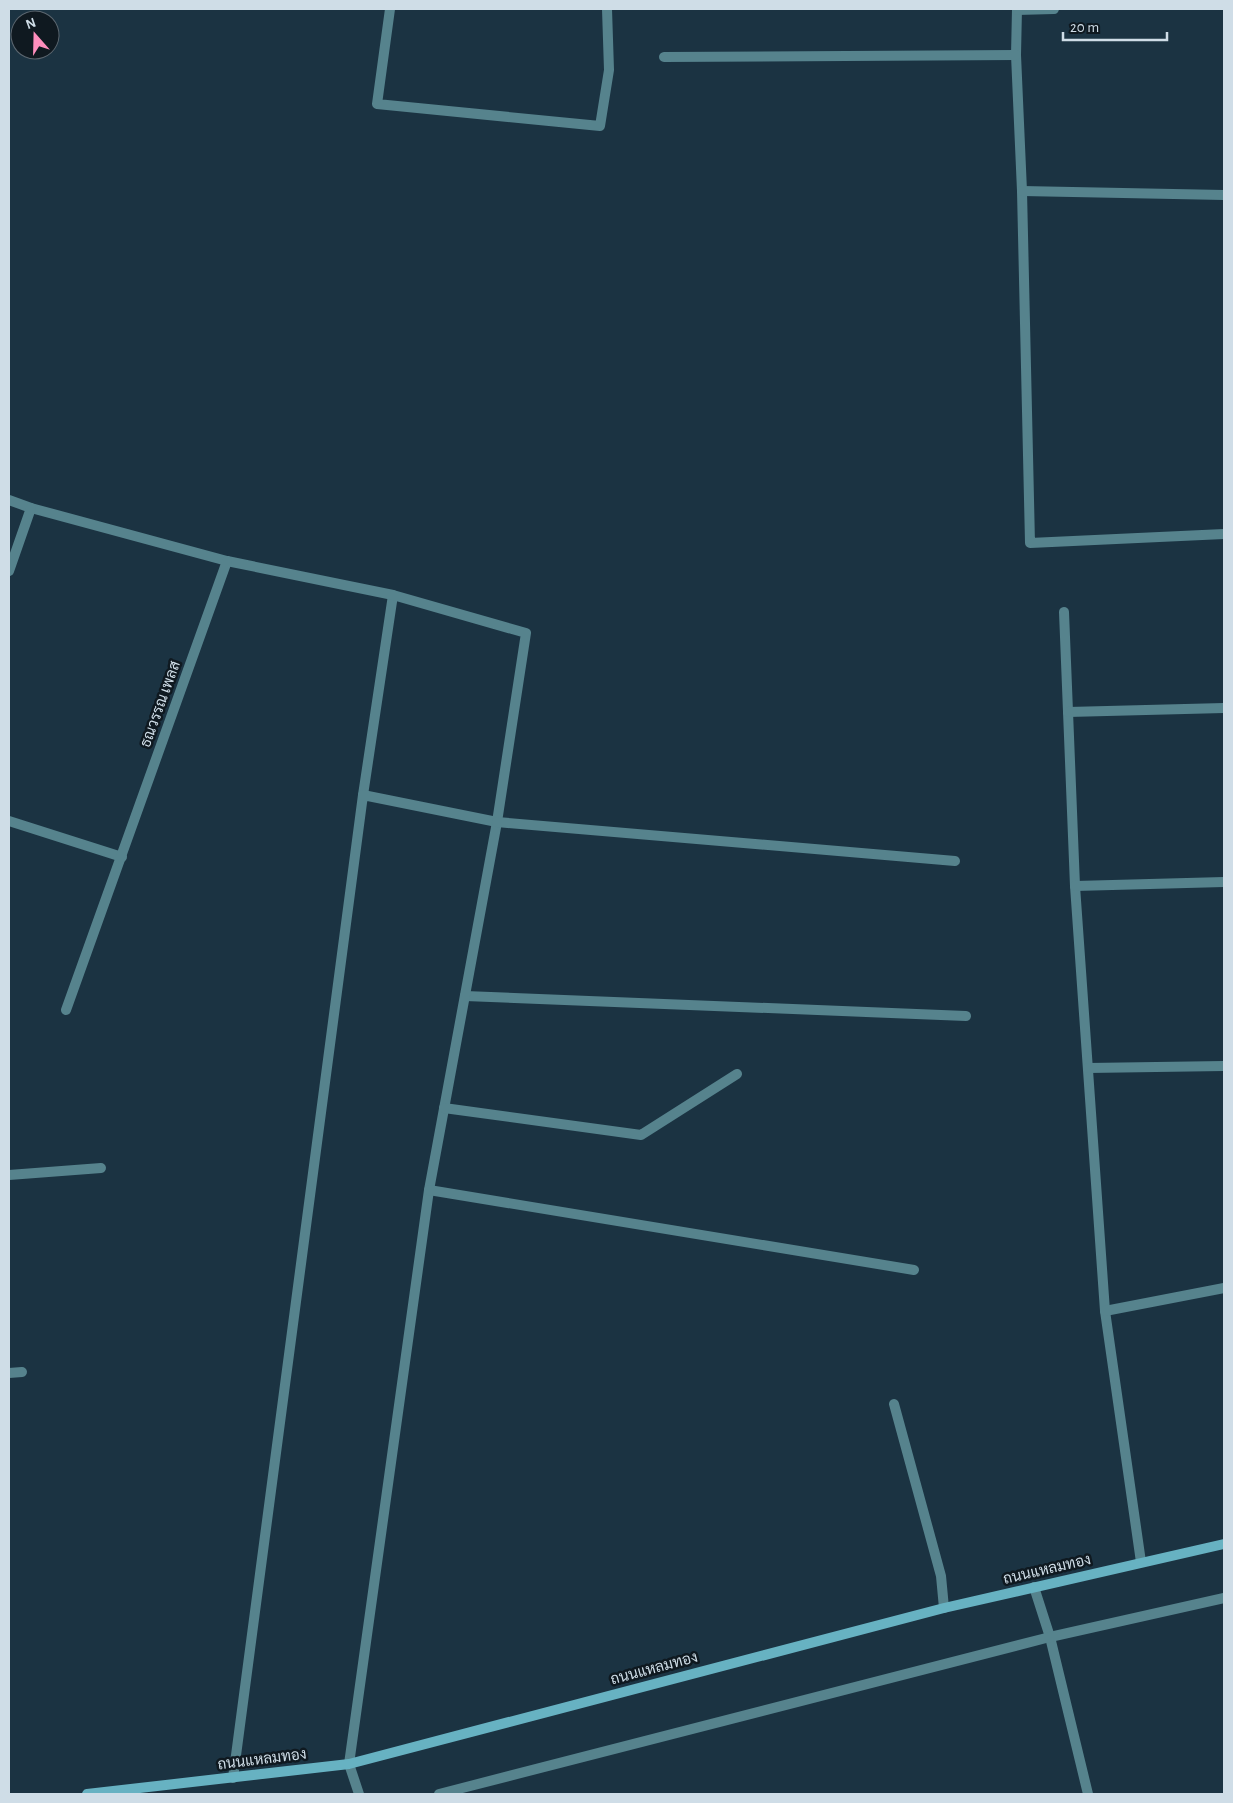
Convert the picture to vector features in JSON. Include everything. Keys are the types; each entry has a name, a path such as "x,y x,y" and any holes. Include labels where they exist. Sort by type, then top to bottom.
{"main road":[{"name":"ถนนแหลมทอง","path":"87,1794 350,1764 944,1608 1224,1544"}],"street":[{"path":"390,9 377,104 600,126 609,70 607,9"},
{"path":"1054,9 1017,9 1016,55 1022,191 1030,543 1224,534"},
{"path":"664,57 1016,55"},
{"path":"1022,191 1224,196"},
{"path":"9,500 32,508 227,561 393,596 526,632 497,822 429,1190 350,1764 359,1794"},
{"path":"9,571 32,508"},
{"name":"ธณวรรณ เพลส","path":"66,1010 227,561"},
{"path":"233,1778 363,795 393,596"},
{"path":"1064,612 1074,886 1105,1311 1141,1562"},
{"path":"1068,712 1224,708"},
{"path":"363,795 497,822 954,861"},
{"path":"9,821 122,857"},
{"path":"1074,886 1224,882"},
{"path":"465,996 966,1016"},
{"path":"1088,1068 1224,1066"},
{"path":"444,1108 641,1135 736,1074"},
{"path":"9,1175 101,1168"},
{"path":"429,1190 914,1270"},
{"path":"1105,1311 1224,1288"},
{"path":"9,1373 22,1372"},
{"path":"894,1404 941,1576 944,1608"},
{"path":"1034,1587 1050,1637 1088,1794"},
{"path":"439,1794 1050,1637 1224,1598"}]}
